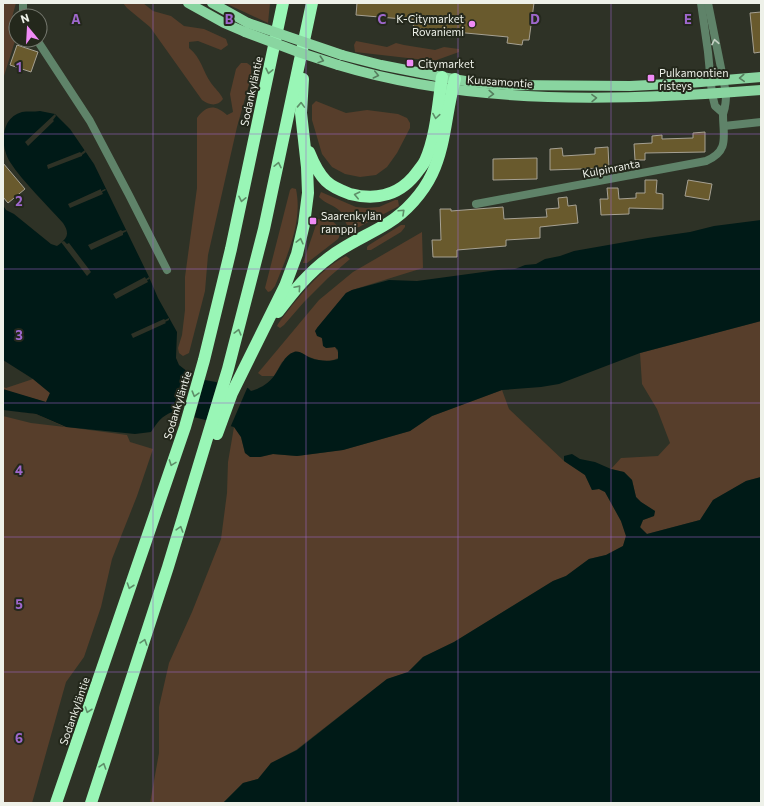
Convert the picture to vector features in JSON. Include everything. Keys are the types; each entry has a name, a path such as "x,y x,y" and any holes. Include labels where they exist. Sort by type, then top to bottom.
{"highway":[{"path":"275,3 275,8 280,20"},
{"name":"Sodankyläntie","path":"56,803 185,427 204,360 231,248 283,3"},
{"path":"91,803 205,448 216,438 214,430 264,229 312,3"},
{"path":"214,430 285,286 297,254 304,224 308,193 301,113 303,79 298,69"},
{"path":"304,142 315,166 326,181 335,187 345,192 370,198 393,192 404,187 414,178 425,162 435,121 447,83"},
{"path":"265,329 315,269 344,246 388,223 402,213 418,196 428,181 439,157 442,143 447,83"}],"main road":[{"path":"188,3 224,23 246,27"},
{"path":"212,3 246,27"},
{"name":"Kuusamontie","path":"246,27 482,93 578,98 712,94 761,90"},
{"name":"Kuusamontie","path":"246,27 301,53 338,65 394,79 507,85 630,86 761,77"}],"street":[{"path":"701,3 712,94 715,106 723,113 726,105 726,93 708,3"},
{"path":"42,48 90,121 167,270"},
{"name":"Kulpinranta","path":"476,204 706,161 714,158 723,147 723,113"},
{"path":"724,126 761,122"}],"shaded area":[{"path":"3,3 16,3 15,8 8,8 8,48 13,48 3,79"},
{"path":"123,3 143,3 153,11 171,16 184,26 204,29 226,39 228,45 221,50 198,41 189,42 189,48 199,60 208,79 222,97 223,99 221,102 213,104 202,100 150,27"},
{"path":"225,3 270,3 268,23"},
{"path":"356,41 387,47 396,43 435,50 444,47 459,49 459,52 434,61 355,52 354,45"},
{"path":"241,63 247,63 251,66 251,77 237,127 208,255 205,291 189,353 183,356 179,353 178,348 182,335 185,310 185,277 197,188 197,118 207,108 219,109 227,115 233,112 230,94 236,69"},
{"path":"316,101 346,113 367,110 398,114 407,118 410,123 410,128 397,153 387,167 376,175 360,177 345,174 332,167 322,154 312,120 312,105"},
{"path":"292,188 296,189 298,201 296,226 293,239 275,286 268,292 265,288 290,190"},
{"path":"321,192 356,207 379,207 395,200 398,200 399,206 359,227 351,229 346,223 341,212 319,197"},
{"path":"318,219 329,219 334,223 339,229 339,237 307,263 303,263"},
{"path":"401,225 405,225 405,227 401,232 371,250 367,250 369,245"},
{"path":"422,232 423,268 346,293 317,328 326,348 335,347 339,354 338,358 323,361 299,352 282,362 274,376 262,376 258,373 319,300 353,272"},
{"path":"346,256 350,259 304,302 284,325 280,328 277,326 309,286 327,268"},
{"path":"761,321 761,477 746,481 713,500 700,520 647,534 640,528 643,520 654,516 655,511 636,497 632,480 624,472 611,469 621,458 658,456 670,443 657,409 642,384 640,353"},
{"path":"33,379 50,393 46,402 3,390 3,387 6,388"},
{"path":"502,390 509,409 564,461 585,475 592,490 599,489 605,492 621,521 626,536 623,546 606,555 589,559 566,576 553,581 454,642 423,657 408,672 387,679 296,750 271,763 258,779 243,783 223,803 150,803 159,753 159,707 169,663 192,612 221,539 227,493 228,462 234,427 241,437 245,453 260,457 273,454 297,456 343,450 410,431 432,416"},
{"path":"3,409 49,410 67,427 127,435 130,442 153,449 137,496 112,559 101,607 84,657 66,682 32,803 3,803 3,416 31,423 65,427 36,414"}],"water":[{"path":"40,111 55,114 70,129 94,164 158,298 177,332 176,358 179,365 188,372 205,380 248,388 251,391 267,383 274,376 285,359 294,352 298,352 314,359 332,361 338,359 338,350 335,347 326,348 323,346 322,338 317,336 315,331 346,293 352,290 389,280 417,281 515,269 525,265 536,264 545,259 574,251 690,232 714,226 761,220 761,321 640,353 559,384 502,390 432,416 410,431 343,450 297,456 273,454 260,457 250,457 245,453 241,437 234,427 173,412 163,417 151,432 135,434 66,427 36,414 3,410 3,389 46,402 50,393 33,379 3,360 3,205 6,210 14,214 51,244 57,246 65,239 67,234 63,223 15,170 7,156 5,148 4,133 9,120 22,112"},
{"path":"572,454 580,459 595,462 611,469 624,472 632,480 636,497 655,511 654,516 643,520 640,527 647,534 700,520 713,500 746,481 761,477 761,803 223,803 243,783 258,779 271,763 297,750 387,679 408,672 423,657 454,642 553,581 566,576 589,559 606,555 623,546 626,536 621,521 605,492 599,489 592,490 585,475 564,461 564,456"}],"pier":[{"path":"55,114 56,116 53,120 54,121 28,146 25,142"},
{"path":"85,150 86,152 82,156 48,169 47,165 80,152 81,153"},
{"path":"101,189 101,191 106,190 102,192 103,194 70,208 68,204"},
{"path":"121,230 127,231 123,233 123,235 91,250 88,245"},
{"path":"64,241 67,244 69,243 91,272 87,276 61,242"},
{"path":"145,277 146,279 149,277 150,279 147,280 148,282 116,299 113,294"},
{"path":"169,318 169,320 165,322 166,323 133,338 131,334 164,319"},
{"path":"190,371 205,378 194,419 177,415"},
{"path":"218,380 248,386 230,428 206,422"}],"building":[{"name":"K-Citymarket Rovaniemi","path":"357,3 534,3 529,40 523,40 522,45 507,43 508,37 413,28 414,20 356,15"},
{"path":"761,12 761,52 754,53 750,13"},
{"path":"16,48 26,48 38,52 31,72 10,65"},
{"path":"705,132 705,152 645,153 645,160 635,160 634,144 652,143 652,136 662,135 662,139 693,138 693,133"},
{"path":"608,147 609,168 550,170 550,149 562,148 563,156 595,154 595,148"},
{"path":"537,158 537,179 493,180 493,159"},
{"path":"3,163 25,189 8,203 3,197"},
{"path":"645,180 657,180 656,193 663,194 663,209 629,208 629,214 601,215 600,199 608,199 607,188 618,188 619,199 636,198 636,193 645,193"},
{"path":"688,180 712,184 709,200 685,196"},
{"path":"567,197 568,206 576,205 578,223 540,227 540,238 506,240 506,246 457,250 457,257 433,257 432,240 441,240 440,209 451,209 451,211 503,207 504,219 547,217 546,209 559,208 558,198"}],"place":[{"name":"K-Citymarket Rovaniemi","path":"472,24"},
{"name":"Citymarket","path":"410,63"},
{"name":"Pulkamontien risteys","path":"651,78"},
{"name":"Saarenkylän ramppi","path":"313,221"}]}
